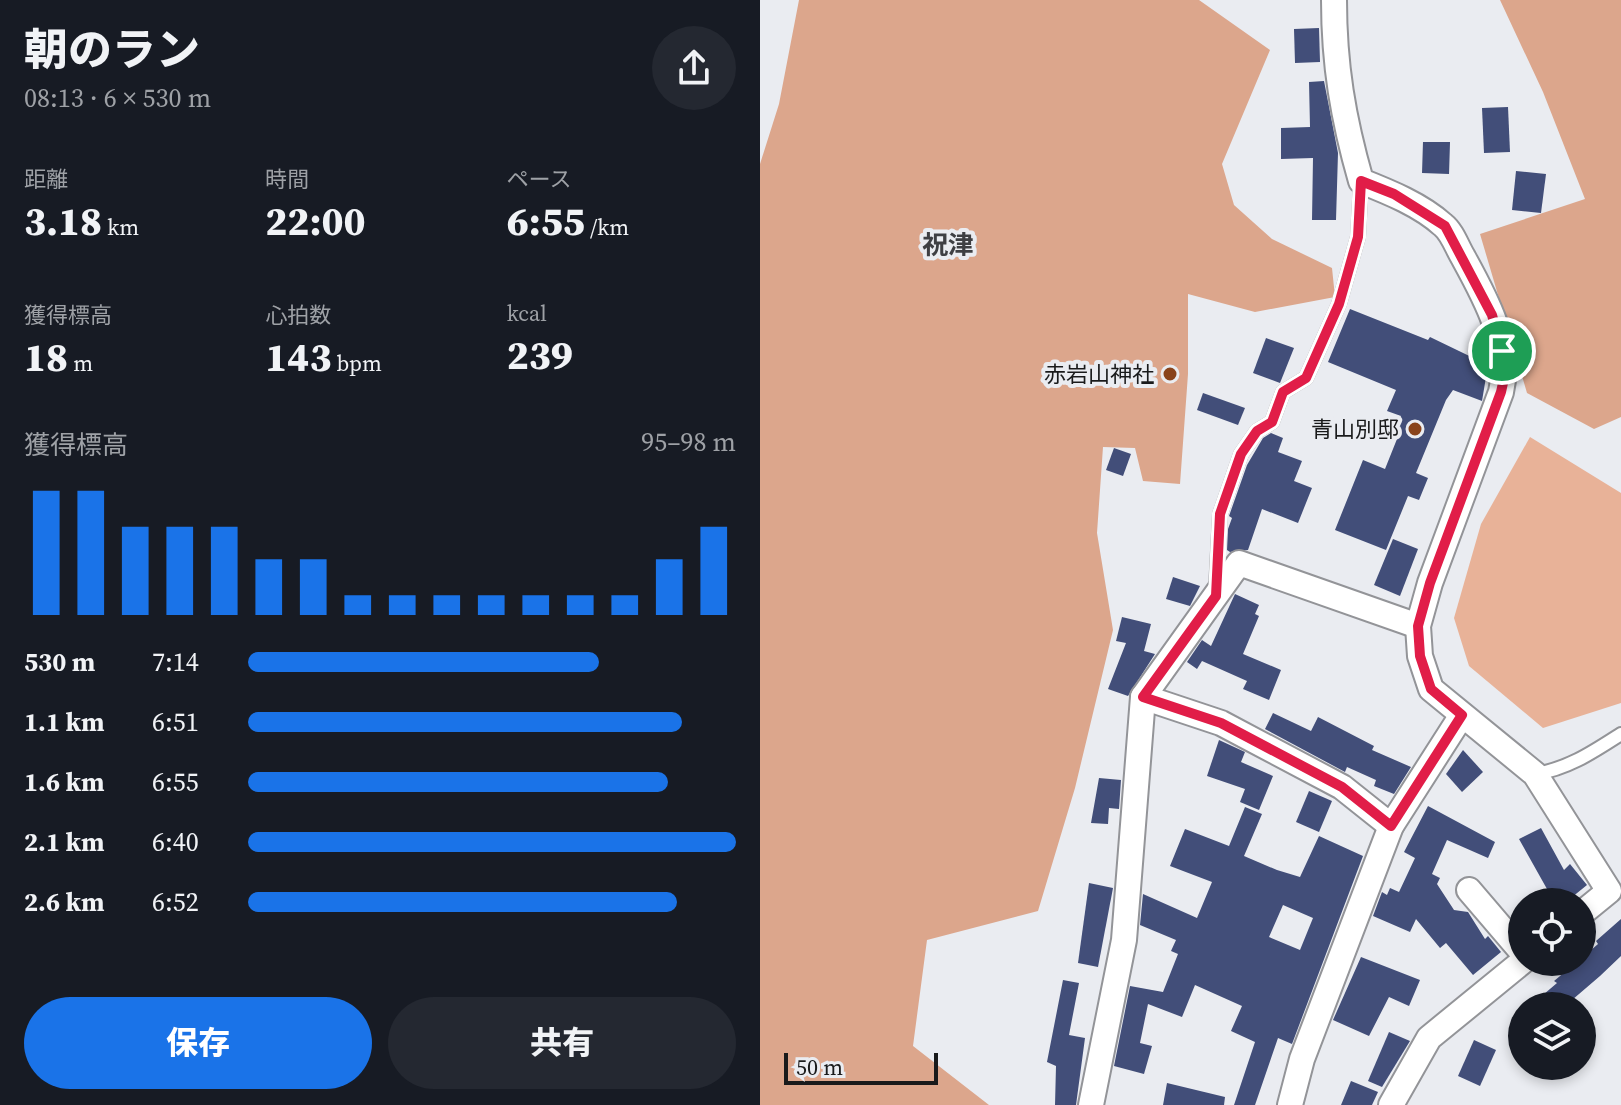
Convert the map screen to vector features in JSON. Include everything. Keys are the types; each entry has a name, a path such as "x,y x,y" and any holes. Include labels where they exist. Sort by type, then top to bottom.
{"street":[{"path":"1334,0 1334,60 1345,127 1361,181 1394,194 1445,226 1492,315 1502,351 1505,374 1501,392 1430,583 1418,626 1420,656 1431,689 1535,774 1609,891 1596,902"},
{"path":"1091,1105 1124,940 1143,697 1239,563 1418,626"},
{"path":"1143,697 1234,730 1342,787 1391,826"},
{"path":"1290,1105 1302,1059 1391,826 1462,715"},
{"path":"1469,890 1508,936"},
{"path":"1391,1105 1429,1038 1508,973"}],"lane":[{"path":"1216,596 1220,514 1241,454 1257,431 1272,422 1283,392 1306,378 1339,304 1358,237 1361,181"},
{"path":"1535,774 1556,771 1576,762 1621,734"}],"shaded area":[{"path":"799,0 1199,0 1270,50 1222,164 1234,205 1272,239 1332,268 1335,297 1255,312 1188,294 1188,374 1180,484 1143,481 1135,448 1103,447 1097,533 1113,630 1075,788 1038,911 927,940 913,1046 989,1105 760,1105 760,164 779,104"},
{"path":"1500,0 1621,0 1621,417 1594,429 1527,393 1480,234 1585,199 1543,92"},
{"path":"1530,437 1621,493 1621,703 1543,728 1469,666 1454,618 1481,524"}],"building":[{"path":"1319,28 1320,62 1295,63 1294,29"},
{"path":"1324,81 1338,153 1336,220 1312,220 1313,158 1281,159 1281,128 1310,127 1309,82"},
{"path":"1508,107 1510,152 1484,153 1482,108"},
{"path":"1423,142 1450,142 1449,174 1422,173"},
{"path":"1516,171 1546,174 1541,213 1512,210"},
{"name":"青山別邸","path":"1350,309 1428,340 1430,337 1488,365 1482,401 1453,390 1446,400 1416,473 1428,478 1419,500 1408,496 1386,550 1335,530 1363,460 1385,469 1399,434 1395,432 1401,416 1387,411 1396,390 1328,362"},
{"path":"1266,338 1294,348 1280,383 1253,373"},
{"path":"1203,393 1245,408 1238,425 1197,410"},
{"path":"1271,433 1283,438 1278,452 1302,461 1294,481 1312,488 1298,523 1262,509 1248,550 1230,552 1227,550 1228,529 1232,518 1229,516 1247,465 1263,438"},
{"path":"1114,448 1131,454 1123,476 1106,470"},
{"path":"1393,539 1418,549 1400,596 1374,585"},
{"path":"1173,577 1200,586 1190,606 1166,599"},
{"path":"1235,594 1259,605 1255,614 1259,616 1243,654 1281,670 1269,700 1243,689 1247,681 1202,661 1197,669 1187,662 1202,640 1211,646"},
{"path":"1122,617 1151,624 1144,651 1155,654 1128,696 1108,689 1126,643 1116,641"},
{"path":"1273,713 1311,731 1318,717 1374,746 1372,750 1411,767 1394,794 1374,786 1376,780 1347,767 1345,772 1265,729"},
{"path":"1219,740 1245,752 1241,762 1273,776 1259,810 1240,802 1245,789 1207,776"},
{"path":"1463,750 1483,772 1462,792 1446,774"},
{"path":"1099,778 1121,780 1119,809 1109,808 1108,824 1091,823"},
{"path":"1309,791 1332,801 1319,832 1296,822"},
{"path":"1428,806 1495,842 1488,858 1447,840 1432,874 1440,878 1437,884 1454,910 1468,912 1485,939 1488,936 1501,952 1473,975 1446,943 1440,948 1416,919 1410,932 1373,916 1382,892 1387,895 1390,888 1399,892 1415,858 1404,852"},
{"path":"1245,807 1262,814 1244,856 1277,870 1300,877 1319,836 1363,856 1292,1044 1278,1038 1255,1105 1234,1105 1255,1042 1231,1031 1242,1006 1195,985 1182,1017 1148,1004 1140,1043 1152,1046 1144,1074 1114,1066 1130,986 1163,992 1178,954 1171,951 1176,940 1140,925 1143,894 1197,918 1212,882 1170,866 1185,829 1229,846","holes":["1283,905 1313,918 1300,950 1269,937"]},
{"path":"1541,828 1564,870 1570,864 1587,885 1583,888 1546,888 1519,839"},
{"path":"1089,883 1113,888 1098,967 1078,963"},
{"path":"1621,919 1621,956 1581,992 1546,992 1560,976 1596,976 1596,941"},
{"path":"1361,957 1420,980 1409,1006 1389,997 1369,1036 1333,1020"},
{"path":"1063,980 1079,983 1069,1035 1085,1038 1076,1105 1055,1105 1056,1066 1047,1062"},
{"path":"1389,1032 1410,1041 1382,1087 1368,1081"},
{"path":"1474,1040 1496,1050 1480,1086 1458,1076"},
{"path":"1351,1081 1378,1092 1372,1105 1341,1105"},
{"path":"1167,1083 1225,1097 1224,1105 1163,1105"}],"place":[{"name":"赤岩山神社","path":"1170,374"},
{"name":"青山別邸","path":"1415,429"}],"district":[{"name":"祝津","path":"948,245"}],"route":[{"path":"1361,181 1394,194 1445,226 1492,315 1502,351 1505,374 1501,392 1430,583 1418,626 1420,656 1431,689 1462,715 1391,826 1342,787 1221,723 1143,697 1216,596 1220,514 1241,454 1257,431 1272,422 1283,392 1306,378 1339,304 1358,237 1361,181"}]}
